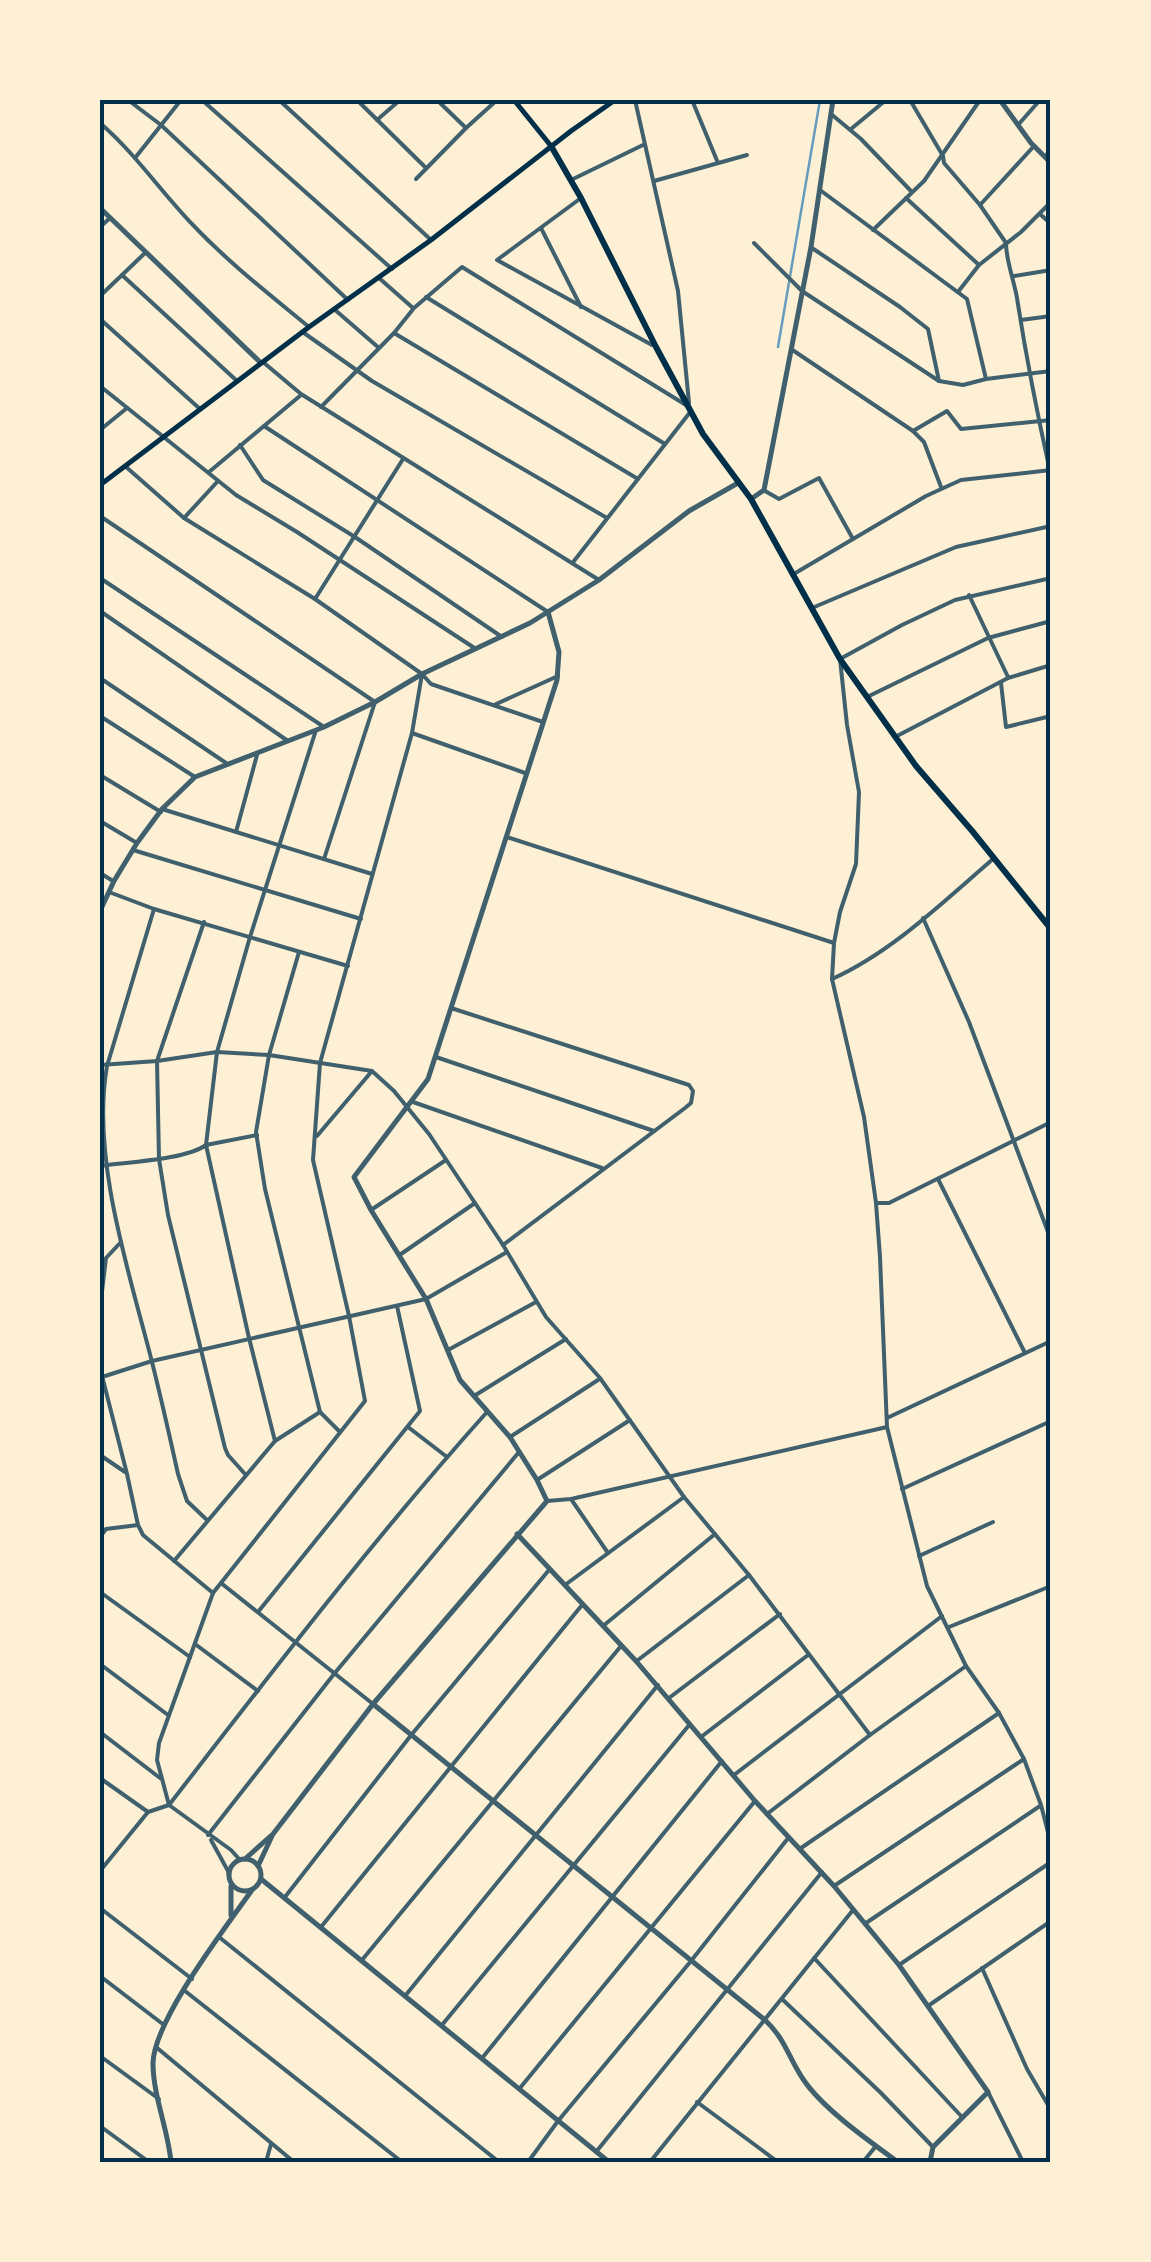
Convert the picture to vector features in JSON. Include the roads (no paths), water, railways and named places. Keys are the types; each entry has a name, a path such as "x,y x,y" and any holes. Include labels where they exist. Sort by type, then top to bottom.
{"main road":[{"path":"514,100 551,146 571,180 703,434 740,482 840,659 895,738 992,859 1048,918 1051,929"},
{"path":"100,484 431,240 604,102 615,100"}],"street":[{"path":"128,100 161,125 348,300"},
{"path":"135,158 181,100"},
{"path":"202,100 392,269"},
{"path":"279,100 431,240"},
{"path":"358,100 426,169"},
{"path":"378,120 400,100"},
{"path":"437,100 466,128"},
{"path":"416,180 497,100"},
{"path":"573,562 690,409 678,291 635,100"},
{"path":"692,100 718,163"},
{"path":"750,499 764,490 800,288 811,247 833,100"},
{"path":"850,130 886,100"},
{"path":"792,575 961,480 1050,470 1028,374 1006,243 944,163 910,100"},
{"path":"914,106 918,100"},
{"path":"872,230 924,181 980,100"},
{"path":"1000,100 1051,164"},
{"path":"1018,125 1040,100"},
{"path":"831,114 912,192"},
{"path":"100,123 122,142 193,226 234,266 309,327"},
{"path":"571,180 645,144"},
{"path":"980,205 1034,146"},
{"path":"1044,158 1051,149"},
{"path":"654,181 747,155"},
{"path":"820,190 967,298 986,379"},
{"path":"581,198 497,260 656,347"},
{"path":"906,198 980,265"},
{"path":"958,292 980,265 1051,202"},
{"path":"100,208 262,362 301,394 599,580"},
{"path":"1040,214 1051,224"},
{"path":"100,227 110,218"},
{"path":"542,228 580,308"},
{"path":"754,243 800,288 939,381 963,385 1051,372"},
{"path":"811,247 928,329 939,381"},
{"path":"100,296 145,253"},
{"path":"321,406 414,308 462,267 690,409"},
{"path":"1014,276 1051,270"},
{"path":"122,275 237,382"},
{"path":"379,278 414,308"},
{"path":"426,297 665,444"},
{"path":"334,310 379,348"},
{"path":"1021,320 1051,316"},
{"path":"100,319 200,410"},
{"path":"302,332 356,370 608,518"},
{"path":"394,333 638,479"},
{"path":"791,348 913,430 924,442 942,488"},
{"path":"100,386 236,495 476,648"},
{"path":"209,472 301,394"},
{"path":"100,430 128,407"},
{"path":"913,430 947,412 961,429 1051,420"},
{"path":"264,426 548,612 559,652 558,676 545,723 428,1079 354,1177 426,1299 460,1380 510,1437 547,1501"},
{"path":"240,445 262,480 355,537 502,637"},
{"path":"315,600 402,459"},
{"path":"125,466 184,518 315,600 432,684 545,723"},
{"path":"764,490 779,499 819,478 853,539"},
{"path":"184,518 218,481"},
{"path":"100,912 102,900 135,847 161,811 195,777 320,728 502,637 599,580 689,511 740,482"},
{"path":"100,516 375,702"},
{"path":"812,608 956,547 1051,526"},
{"path":"100,578 320,728"},
{"path":"1051,578 970,595 919,616 840,659 859,792 856,864 840,912 832,980 864,1117 876,1204 887,1427 902,1489 927,1586 966,1666 999,1713 1024,1759 1051,1844"},
{"path":"970,595 1008,678"},
{"path":"100,611 288,741"},
{"path":"866,698 988,638 1051,621"},
{"path":"895,738 1008,678 1051,665"},
{"path":"258,1866 208,1836 168,1805 157,1760 159,1743 213,1593 365,1401 313,1160 320,1064 412,733 422,674"},
{"path":"494,705 558,676"},
{"path":"100,678 226,763"},
{"path":"1001,682 1006,727 1051,716"},
{"path":"324,860 375,702"},
{"path":"100,716 195,777"},
{"path":"275,1441 206,1146 216,1052 250,936 320,728"},
{"path":"412,733 528,774"},
{"path":"236,832 258,754"},
{"path":"100,775 161,811 372,874"},
{"path":"100,822 135,847 266,892 361,919"},
{"path":"507,837 834,943"},
{"path":"832,980 859,967 924,918 992,859"},
{"path":"100,873 114,881"},
{"path":"109,892 348,966"},
{"path":"154,909 104,1065 105,1150 121,1242 187,1501 207,1520"},
{"path":"924,918 969,1022 1051,1240"},
{"path":"204,922 157,1062 159,1159 168,1215 226,1448 245,1474"},
{"path":"298,952 269,1055 257,1135 265,1189 320,1412 341,1432"},
{"path":"452,1008 690,1085 693,1091 691,1103 503,1245"},
{"path":"104,1065 157,1062 216,1052 269,1055 372,1071 410,1104 546,1317 600,1378 684,1497 749,1574 870,1735"},
{"path":"436,1057 654,1131"},
{"path":"316,1138 372,1071"},
{"path":"410,1104 604,1169"},
{"path":"876,1204 889,1203 1051,1122"},
{"path":"100,1166 159,1159 257,1135"},
{"path":"371,1210 446,1160"},
{"path":"938,1179 1025,1353"},
{"path":"399,1256 475,1203"},
{"path":"100,1308 103,1256 121,1242"},
{"path":"102,1376 248,1338 426,1299 507,1252"},
{"path":"448,1350 536,1302"},
{"path":"258,1612 420,1411 397,1306"},
{"path":"474,1396 566,1339"},
{"path":"887,1418 1051,1341"},
{"path":"100,1368 143,1535 213,1593"},
{"path":"510,1437 600,1378"},
{"path":"100,1392 107,1397"},
{"path":"174,1561 275,1441 320,1412"},
{"path":"100,1871 148,1812 168,1805 447,1457 488,1412"},
{"path":"537,1480 631,1419"},
{"path":"902,1489 1051,1422"},
{"path":"408,1427 447,1457"},
{"path":"609,2162 261,1879 258,1866 273,1834 373,1704 547,1501 572,1499 887,1427"},
{"path":"208,1836 334,1674 519,1452"},
{"path":"100,1455 128,1474"},
{"path":"564,1586 684,1497"},
{"path":"572,1499 608,1554"},
{"path":"920,1556 993,1522"},
{"path":"100,1524 106,1529"},
{"path":"100,1537 106,1529 138,1524"},
{"path":"517,1534 636,1661 866,1923 988,2092 1022,2162"},
{"path":"602,1626 715,1534"},
{"path":"284,1898 412,1734 548,1570"},
{"path":"636,1661 749,1574"},
{"path":"221,1582 765,2020 786,2044 804,2081 842,2118 898,2162"},
{"path":"948,1627 1051,1586"},
{"path":"100,1592 190,1656"},
{"path":"322,1927 582,1605"},
{"path":"668,1698 780,1614"},
{"path":"734,1775 942,1616"},
{"path":"194,1644 258,1691"},
{"path":"362,1960 621,1646"},
{"path":"701,1737 808,1655"},
{"path":"100,1664 169,1716"},
{"path":"767,1814 966,1666"},
{"path":"406,1996 658,1686"},
{"path":"801,1848 999,1713"},
{"path":"442,2025 690,1724"},
{"path":"100,1732 162,1779"},
{"path":"834,1886 1024,1759"},
{"path":"482,2057 722,1761"},
{"path":"100,1778 148,1812"},
{"path":"520,2088 755,1801"},
{"path":"866,1923 1041,1805"},
{"path":"231,1918 231,1866 273,1834"},
{"path":"208,1836 238,1890 252,1890"},
{"path":"528,2162 790,1837"},
{"path":"899,1965 1051,1862"},
{"path":"596,2152 822,1872"},
{"path":"172,2162 158,2099 153,2063 156,2047 164,2024 231,1918 261,1879"},
{"path":"100,1908 192,1980"},
{"path":"650,2162 853,1910"},
{"path":"928,2006 1051,1921"},
{"path":"219,1938 499,2162"},
{"path":"814,1958 962,2117"},
{"path":"982,1968 1027,2069 1051,2110"},
{"path":"100,1976 164,2024"},
{"path":"185,1991 402,2162"},
{"path":"782,2000 932,2147"},
{"path":"156,2047 294,2162"},
{"path":"100,2056 158,2099"},
{"path":"930,2162 932,2147 988,2092"},
{"path":"697,2102 778,2162"},
{"path":"100,2126 149,2162"},
{"path":"266,2162 270,2144"},
{"path":"863,2162 876,2146"}],"waterway":[{"path":"778,347 820,100"}]}
